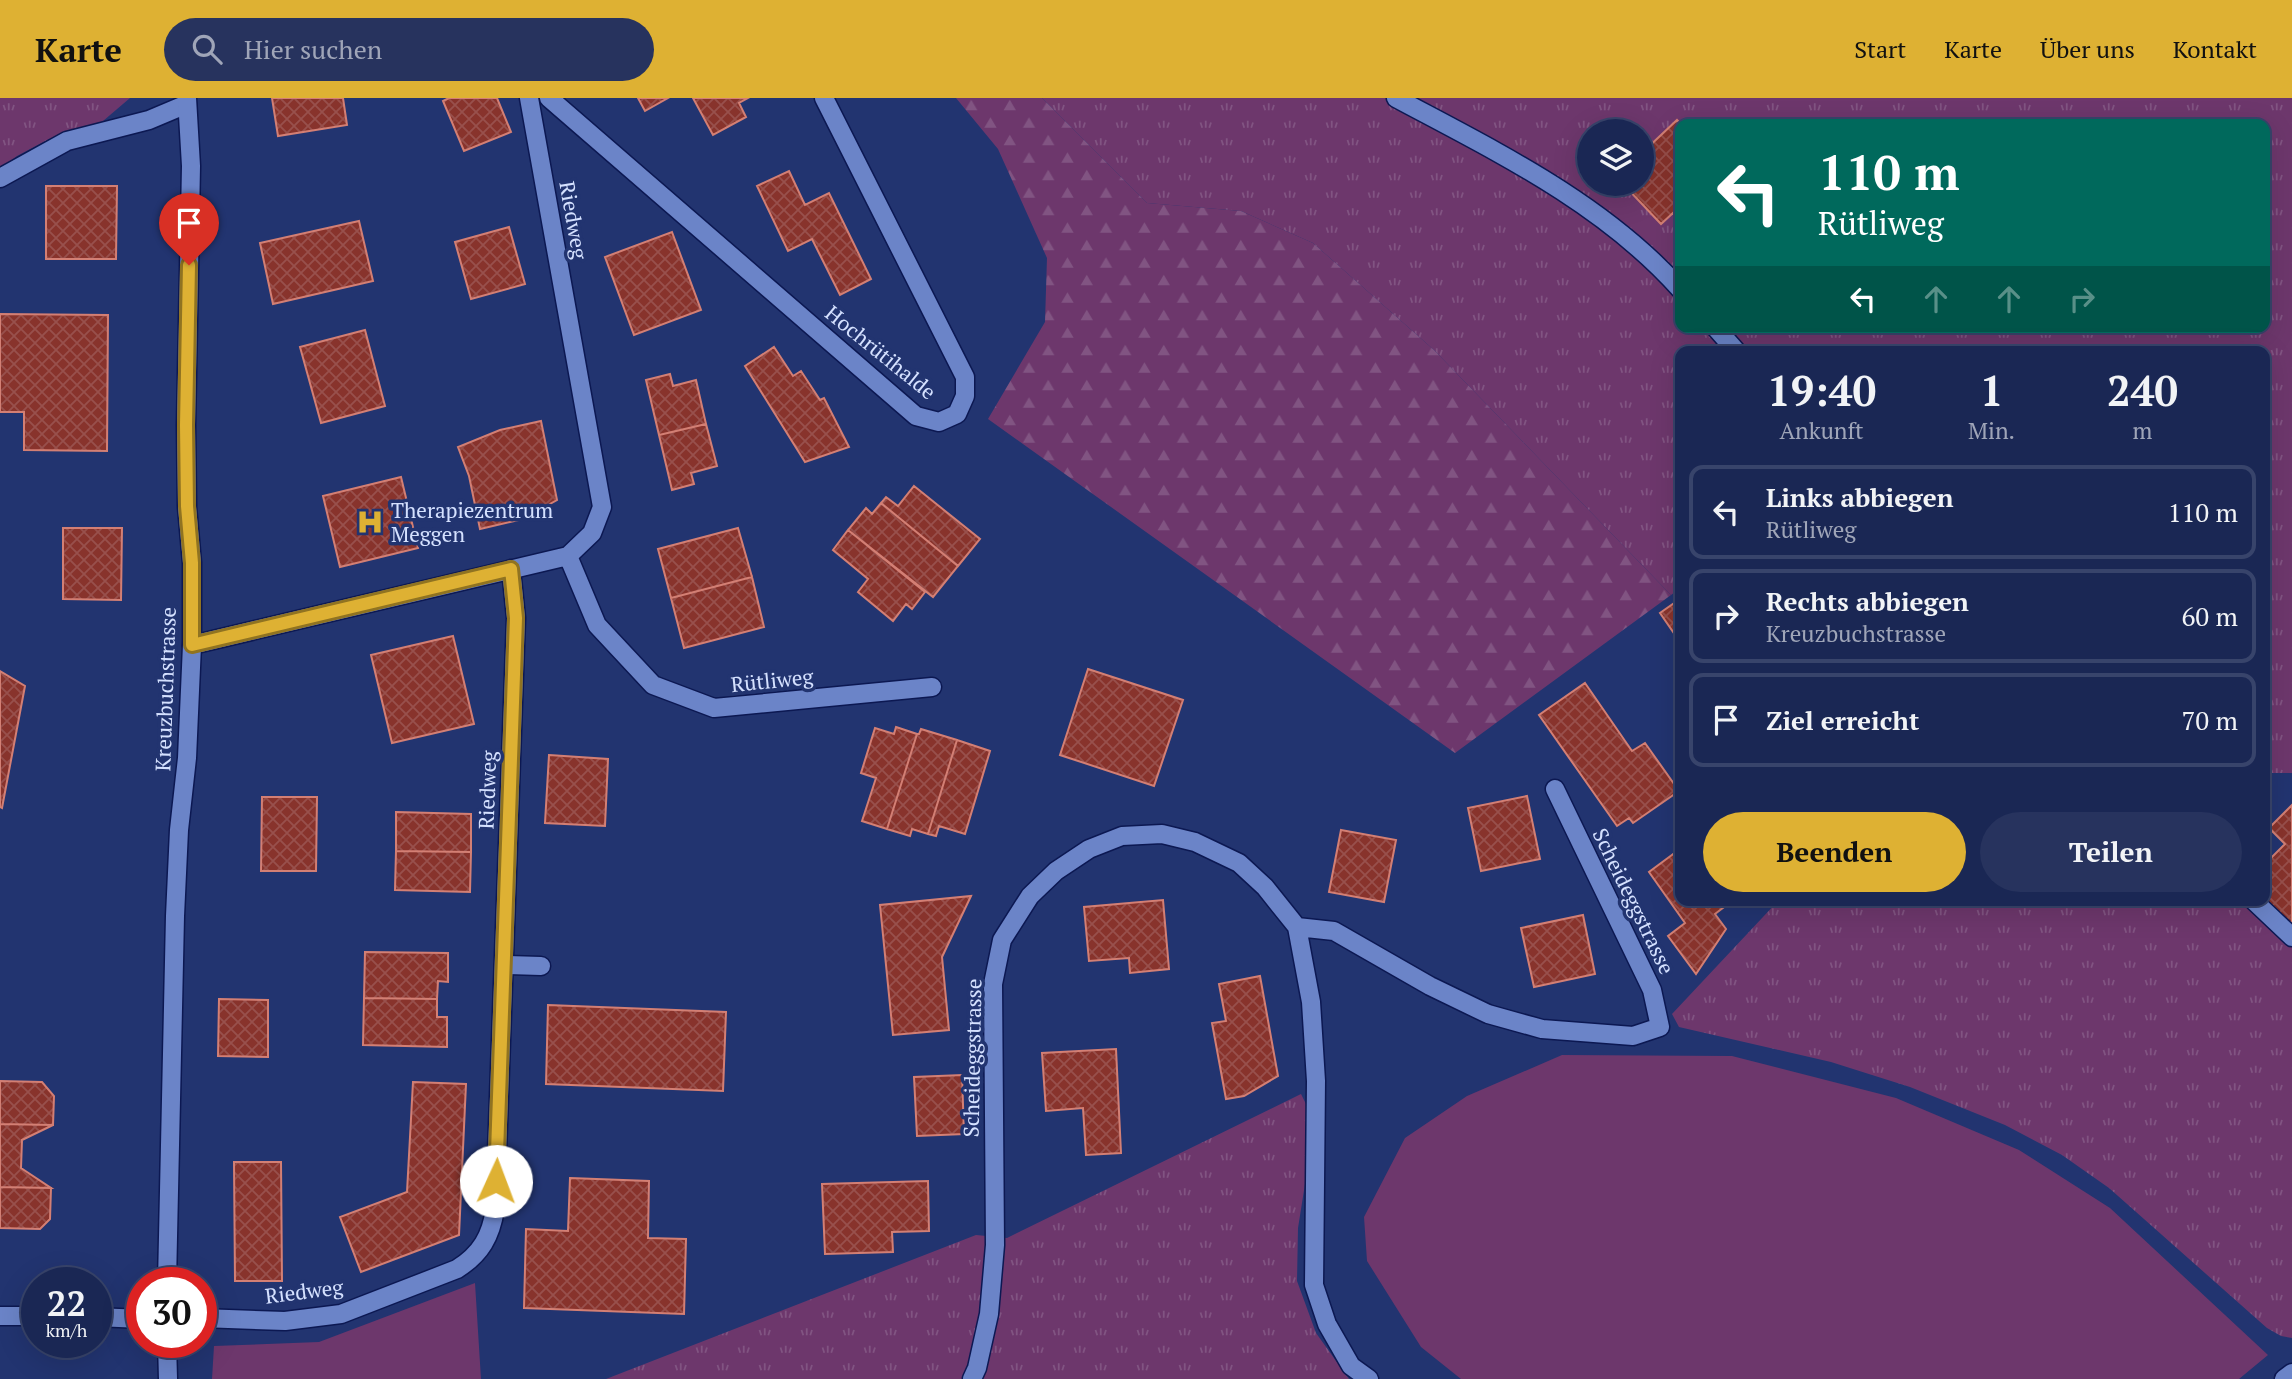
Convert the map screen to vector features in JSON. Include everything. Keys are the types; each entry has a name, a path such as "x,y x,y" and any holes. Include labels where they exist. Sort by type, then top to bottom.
{"street":[{"name":"Riedweg","path":"529,98 602,507 592,533 568,555"},
{"name":"Hochrütihalde","path":"549,98 916,416 939,422 957,414 965,397 965,377 824,98"},
{"path":"1396,98 1509,158 1611,223 1656,261 1675,283"},
{"path":"0,178 67,141 149,120 187,101"},
{"name":"Kreuzbuchstrasse","path":"167,1267 174,916 187,758 192,645 192,563 187,506 186,425 191,166 187,101"},
{"path":"192,645 568,555"},
{"name":"Rütliweg","path":"568,555 597,625 653,685 714,708 932,687"},
{"name":"Riedweg","path":"217,1319 285,1321 341,1314 457,1269 473,1259 492,1229 495,1209 516,618 511,569"},
{"name":"Scheideggstrasse","path":"1297,927 1334,931 1430,986 1488,1014 1542,1029 1633,1036 1660,1027 1652,990 1555,789"},
{"name":"Scheideggstrasse","path":"972,1379 989,1314 995,1245 993,984 1002,940 1030,896 1056,871 1089,849 1122,836 1162,834 1195,842 1239,863 1265,887 1297,927 1311,1002 1316,1081 1314,1285 1327,1324 1351,1366 1369,1379"},
{"path":"2258,906 2292,937"},
{"path":"504,965 541,966"},
{"path":"0,1316 21,1316"},
{"path":"167,1358 168,1379"},
{"path":"2284,1379 2292,1373"}],"green space":[{"path":"0,98 130,98 103,121 49,139 17,156 0,169"},
{"path":"956,98 1042,98 1147,203 1241,211 1313,243 1434,350 1671,595 1455,753 988,419 1045,322 1047,258 998,149"},
{"path":"1042,98 2292,98 2292,773 2270,774 2270,346 1675,346 1675,592 1671,595 1434,350 1313,243 1241,211 1147,203"},
{"path":"1773,906 2249,906 2265,925 2292,946 2292,1338 2281,1336 2267,1328 2109,1188 2062,1155 2005,1125 1910,1087 1831,1062 1679,1027 1672,1014"},
{"path":"1562,1055 1732,1056 1896,1098 2019,1150 2110,1208 2268,1355 2239,1379 1461,1379 1421,1347 1367,1261 1364,1217 1405,1138 1467,1096"},
{"path":"1301,1094 1308,1108 1308,1165 1298,1228 1297,1281 1316,1333 1349,1379 606,1379 976,1235 1007,1238"},
{"path":"475,1283 481,1379 212,1379 217,1346 319,1342"}],"building":[{"path":"272,98 343,98 347,125 278,136"},
{"path":"449,98 497,98 511,132 464,151 443,101"},
{"path":"638,98 668,98 645,111"},
{"path":"693,98 748,98 739,103 746,117 713,135"},
{"path":"1675,122 1675,215 1673,213 1661,224 1634,196 1654,196 1654,142"},
{"path":"789,171 805,205 829,193 871,279 840,295 812,239 788,251 757,186"},
{"path":"46,186 117,186 116,259 46,259"},
{"path":"359,221 373,281 273,304 260,243"},
{"path":"509,227 525,284 471,299 455,242"},
{"path":"672,232 701,310 634,335 605,257"},
{"path":"0,314 108,315 107,451 24,450 24,412 0,412"},
{"path":"365,330 385,406 321,423 300,347"},
{"path":"774,347 793,376 801,371 820,400 824,398 849,447 805,462 745,366"},
{"path":"670,374 673,386 696,380 706,424 659,435 646,380"},
{"path":"541,421 557,500 523,519 480,529 469,476 458,447 500,430"},
{"path":"706,424 717,466 691,473 694,484 672,490 659,435"},
{"name":"Therapiezentrum Meggen","path":"401,477 418,548 340,567 323,496"},
{"path":"914,486 980,539 958,566 881,503 886,497 898,506"},
{"path":"881,503 958,566 933,597 848,530 866,508 872,514"},
{"path":"63,528 122,528 121,600 63,599"},
{"path":"738,528 752,577 671,598 658,549"},
{"path":"848,530 925,592 912,609 906,604 893,621 858,592 868,579 833,550"},
{"path":"752,577 764,627 684,648 671,598"},
{"path":"1675,602 1675,635 1660,613"},
{"path":"453,636 474,724 392,743 371,655"},
{"path":"1088,669 1183,700 1154,786 1060,755"},
{"path":"0,671 25,686 2,808 0,807"},
{"path":"1585,683 1632,751 1645,743 1675,785 1675,794 1633,823 1629,818 1617,826 1539,715"},
{"path":"896,727 917,734 887,829 862,821 876,778 861,773 875,728 894,734"},
{"path":"921,729 957,740 928,834 912,829 910,836 887,829 917,734"},
{"path":"957,740 990,751 965,834 939,826 936,836 928,834"},
{"path":"549,755 608,759 605,826 545,823"},
{"path":"1527,796 1540,859 1481,871 1468,808"},
{"path":"262,797 317,797 316,871 261,871"},
{"path":"2292,805 2290,923 2270,904 2270,859 2285,844 2270,827"},
{"path":"396,812 471,814 471,852 396,851"},
{"path":"1341,830 1396,840 1384,902 1329,892"},
{"path":"396,851 471,852 470,892 395,890"},
{"path":"1675,853 1675,906 1725,906 1715,914 1726,929 1696,974 1668,936 1685,923 1649,872"},
{"path":"971,896 942,957 949,1030 893,1035 880,905"},
{"path":"1163,900 1169,969 1130,973 1129,958 1089,961 1084,907"},
{"path":"1583,915 1595,974 1534,987 1521,928"},
{"path":"365,952 448,953 448,982 438,981 437,999 364,998"},
{"path":"1260,976 1278,1076 1244,1096 1226,1099 1212,1023 1226,1021 1219,984"},
{"path":"364,998 437,999 437,1017 447,1017 447,1047 363,1045"},
{"path":"219,999 268,1000 268,1057 218,1056"},
{"path":"548,1005 726,1012 723,1091 546,1084"},
{"path":"1116,1049 1121,1153 1086,1155 1083,1108 1046,1111 1042,1053"},
{"path":"962,1075 964,1134 917,1136 914,1077"},
{"path":"0,1081 42,1082 54,1096 53,1125 0,1124"},
{"path":"413,1082 466,1084 459,1235 361,1272 340,1217 407,1192"},
{"path":"0,1124 53,1125 22,1140 21,1168 51,1188 0,1187"},
{"path":"234,1162 281,1162 282,1281 235,1281"},
{"path":"570,1178 649,1181 648,1238 686,1239 684,1314 524,1308 526,1229 568,1231"},
{"path":"928,1181 929,1231 892,1232 893,1252 825,1254 822,1184"},
{"path":"0,1187 51,1188 50,1219 40,1229 0,1228"}],"place":[{"name":"Therapiezentrum Meggen","path":"370,522"}],"route":[{"path":"189,265 186,425 187,506 192,563 192,645 511,569 516,618 496,1181"}]}
